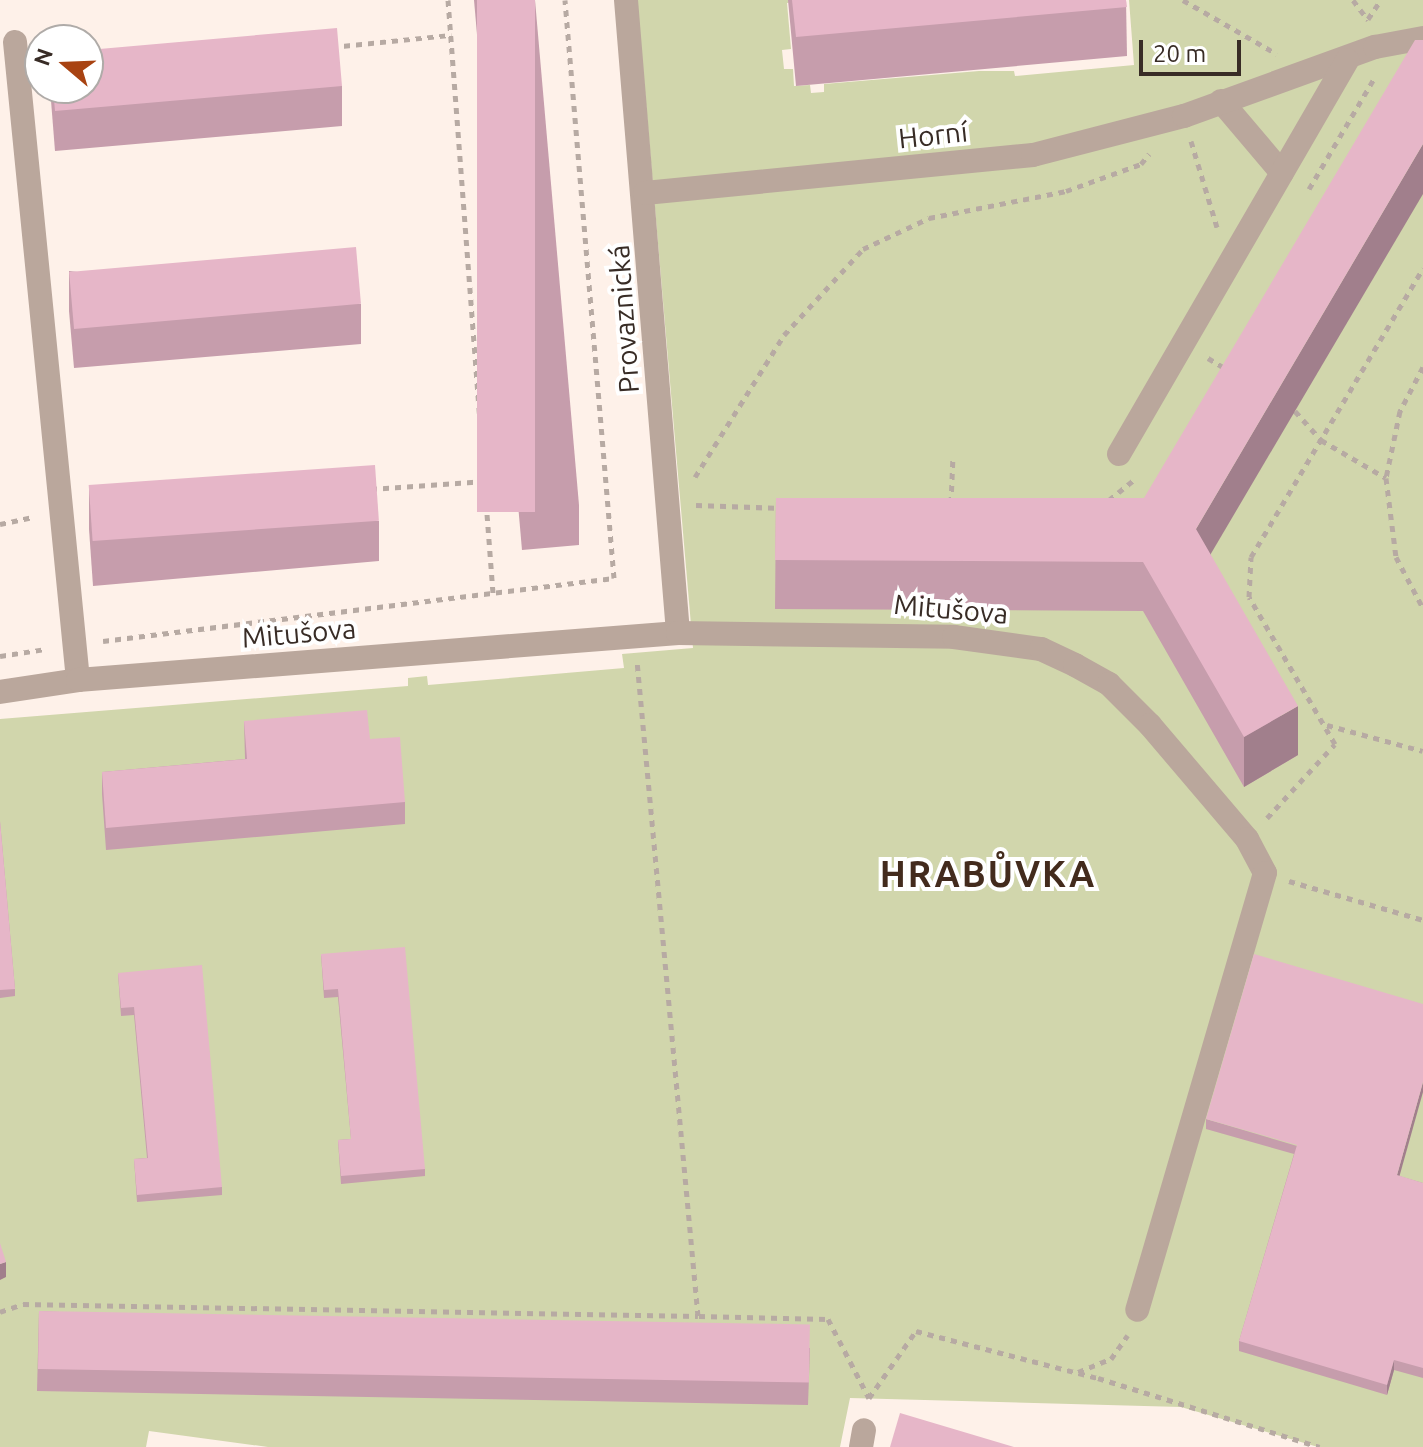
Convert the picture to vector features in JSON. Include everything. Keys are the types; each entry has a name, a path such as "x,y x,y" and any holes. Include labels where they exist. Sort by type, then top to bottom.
{"street":[{"name":"Provaznická","path":"626,0 645,193 678,633"},
{"name":"Horní","path":"645,193 1033,155 1184,116 1306,70 1347,60 1375,47 1423,38"},
{"path":"15,42 78,680"},
{"path":"1119,454 1347,60"},
{"path":"1221,101 1282,173"},
{"name":"Mitušova","path":"0,692 78,680 678,633 864,632 1041,649 1109,684 1150,725 1247,839 1265,873"},
{"path":"1137,1310 1265,873"}],"path":[{"path":"448,0 493,593"},
{"path":"0,656 614,578 565,0"},
{"path":"1183,0 1306,70"},
{"path":"1353,0 1368,20"},
{"path":"325,48 451,35"},
{"path":"1184,116 1229,267"},
{"path":"688,488 784,335 863,249 929,218 1066,191 1141,164 1184,116"},
{"path":"1247,839 1335,744 1249,597 1251,557 1423,268"},
{"path":"1208,358 1232,372"},
{"path":"1423,367 1400,411 1386,478 1396,557 1423,608"},
{"path":"1295,411 1321,440 1386,478"},
{"path":"936,503 951,503 953,456"},
{"path":"360,490 486,481"},
{"path":"681,500 707,510 798,507"},
{"path":"635,637 698,1316"},
{"path":"1326,724 1423,751"},
{"path":"1265,873 1423,920"},
{"path":"0,1312 23,1304 828,1319 869,1398"},
{"path":"1077,1373 1094,1369 1124,1346 1137,1310"},
{"path":"863,1439 869,1398 916,1331 1077,1373 1320,1447"}],"green space":[{"path":"637,0 815,0 787,3 791,49 782,50 784,69 793,69 794,86 810,85 811,93 824,92 824,84 979,71 1014,71 1015,76 1134,65 1129,0 1423,0 1423,1447 1318,1447 1181,1407 850,1398 840,1447 268,1447 149,1431 146,1447 0,1447 0,719 408,686 408,678 427,676 428,685 624,668 622,654 693,648"}],"building":[{"path":"477,0 535,0 535,512 477,512"},
{"path":"792,0 1126,0 1127,7 796,37"},
{"path":"337,28 342,86 55,111 54,104 104,104 104,49"},
{"path":"1415,40 1423,40 1423,144 1196,529 1298,706 1244,737 1143,562 775,560 776,498 1144,498"},
{"path":"356,247 361,304 74,329 69,272"},
{"path":"375,465 379,521 93,541 89,485"},
{"path":"367,710 370,739 400,737 405,802 106,828 102,772 247,759 244,721"},
{"path":"0,821 15,989 0,990"},
{"path":"405,947 425,1169 341,1176 338,1140 351,1139 338,989 324,990 321,954"},
{"path":"1254,954 1423,1004 1423,1082 1397,1175 1423,1183 1423,1368 1394,1360 1387,1385 1239,1341 1297,1145 1206,1119"},
{"path":"202,965 222,1187 137,1195 134,1159 148,1158 134,1007 121,1008 118,973"},
{"path":"0,1243 6,1262 0,1264"},
{"path":"39,1311 810,1324 809,1382 38,1369"},
{"path":"900,1413 1014,1447 890,1447"}],"district":[{"name":"HRABŮVKA","path":"988,874"}]}
